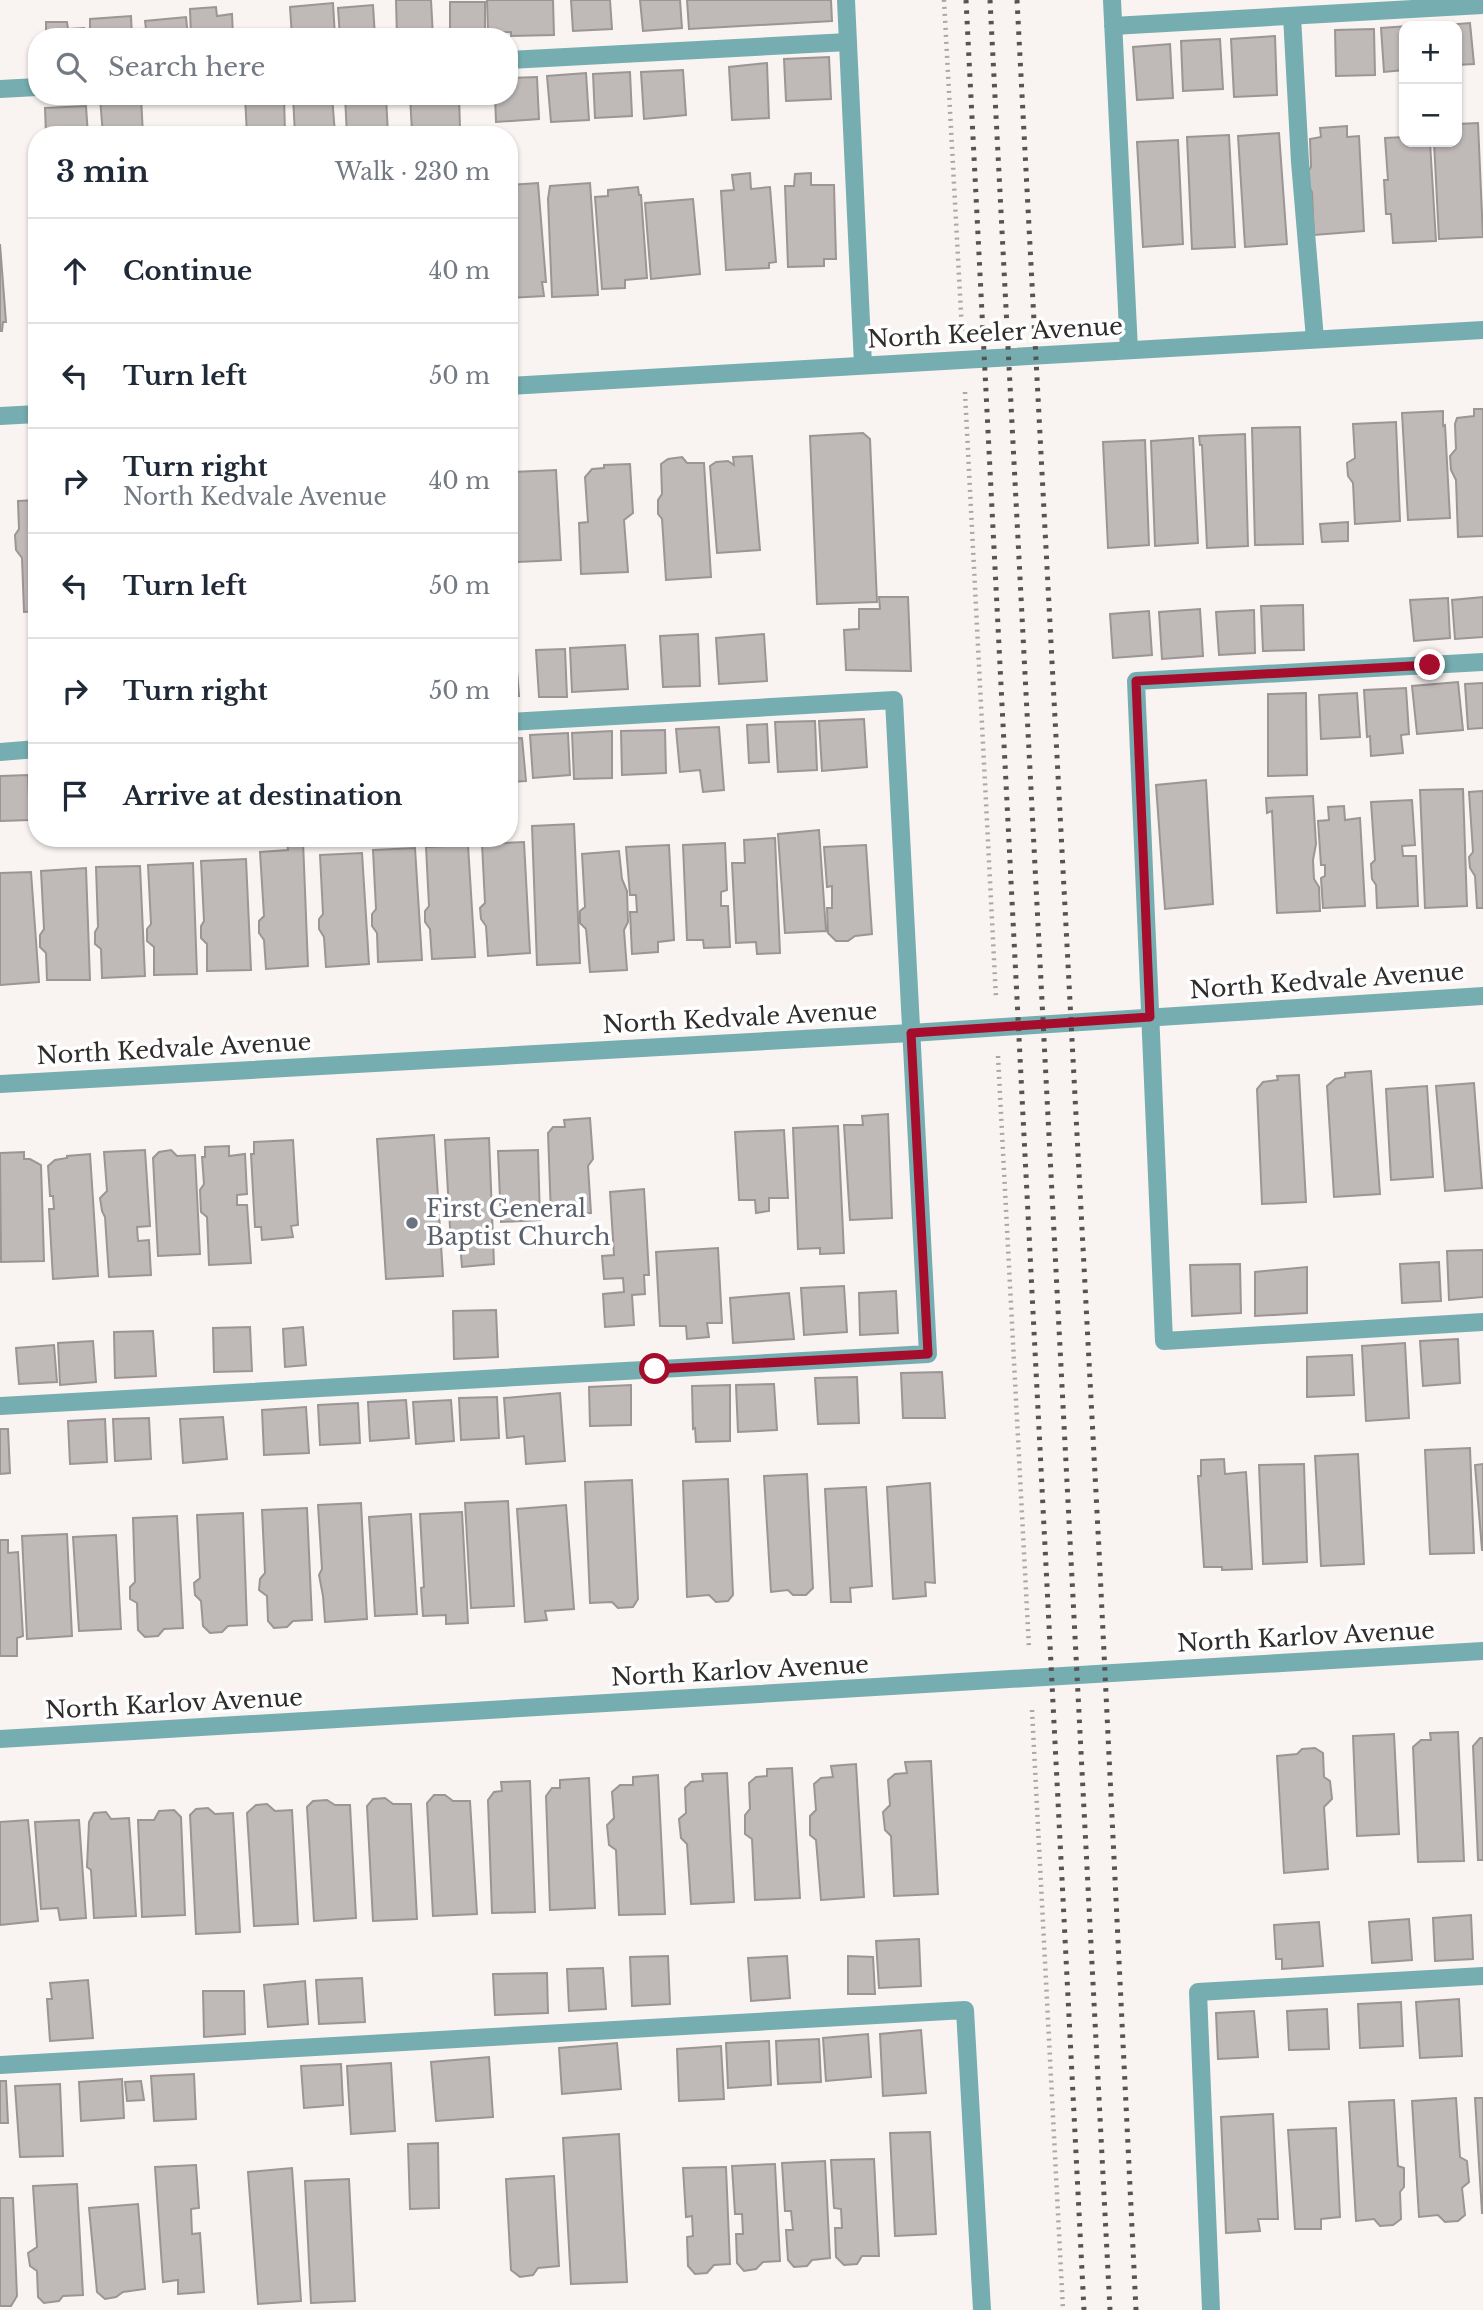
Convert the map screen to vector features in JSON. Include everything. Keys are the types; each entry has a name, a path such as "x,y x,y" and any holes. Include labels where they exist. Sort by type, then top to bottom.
{"street":[{"path":"846,0 863,365"},
{"path":"1112,0 1129,350"},
{"path":"1113,26 1483,5"},
{"path":"1293,16 1300,162 1315,339"},
{"path":"518,60 848,41"},
{"path":"0,89 28,87"},
{"name":"North Keeler Avenue","path":"518,385 1483,330"},
{"path":"0,416 28,414"},
{"path":"1483,662 1136,681 1164,1341 1483,1322"},
{"path":"0,1406 928,1354 894,701 518,722"},
{"path":"0,752 28,750"},
{"name":"North Kedvale Avenue","path":"0,1084 911,1033 1483,996"},
{"name":"North Karlov Avenue","path":"0,1739 1483,1651"},
{"path":"1212,2310 1198,1992 1483,1976"},
{"path":"0,2066 965,2010 982,2310"}],"path":[{"path":"944,0 960,299"},
{"path":"967,428 994,971"},
{"path":"999,1067 1027,1605"},
{"path":"1034,1747 1063,2310"}],"building":[{"path":"396,0 431,0 433,28 397,28"},
{"path":"487,0 553,0 554,35 518,36 518,28 488,28"},
{"path":"571,0 610,0 612,29 573,31"},
{"path":"640,0 680,0 682,28 643,31"},
{"path":"687,0 831,0 832,21 689,29"},
{"path":"450,2 485,2 485,28 450,28"},
{"path":"333,3 334,28 291,28 290,7"},
{"path":"373,5 374,28 339,28 338,8"},
{"path":"216,7 217,16 232,14 233,28 191,28 190,9"},
{"path":"131,16 132,28 90,28 90,19"},
{"path":"186,17 187,28 146,28 145,21"},
{"path":"46,22 67,22 68,28 46,28"},
{"path":"1470,23 1474,64 1462,65 1462,24"},
{"path":"1399,26 1399,70 1384,72 1381,28"},
{"path":"1374,29 1375,75 1336,76 1335,30"},
{"path":"1275,36 1277,95 1234,97 1231,39"},
{"path":"1220,39 1223,89 1183,91 1181,41"},
{"path":"1170,44 1173,98 1137,100 1133,47"},
{"path":"829,57 831,99 786,101 784,59"},
{"path":"767,63 769,118 732,120 729,67"},
{"path":"683,70 686,115 644,119 641,72"},
{"path":"630,72 632,116 595,118 593,74"},
{"path":"586,73 589,120 551,122 547,76"},
{"path":"537,77 539,119 496,122 495,105 518,105 518,78"},
{"path":"101,105 141,105 143,126 102,126"},
{"path":"245,105 284,105 285,126 247,126"},
{"path":"293,105 333,105 334,126 295,126"},
{"path":"345,105 386,105 388,126 347,126"},
{"path":"410,105 459,105 460,126 412,126"},
{"path":"86,106 87,126 46,126 45,108"},
{"path":"1478,123 1483,237 1439,239 1434,147 1462,147 1462,124"},
{"path":"1347,126 1347,137 1359,136 1364,231 1314,235 1312,192 1307,173 1311,167 1310,139 1321,137 1320,128"},
{"path":"1279,133 1287,244 1245,247 1238,136"},
{"path":"1229,135 1235,247 1192,249 1187,137"},
{"path":"1399,137 1399,147 1430,147 1436,241 1393,243 1391,214 1386,214 1384,180 1388,180 1385,138"},
{"path":"1178,140 1183,244 1143,247 1137,142"},
{"path":"750,173 751,189 770,187 776,262 769,263 769,268 726,270 721,191 734,190 732,175"},
{"path":"811,173 811,185 834,185 836,259 824,259 824,266 788,267 785,186 794,186 795,174"},
{"path":"538,183 546,282 542,282 544,296 518,297 518,184"},
{"path":"590,183 598,295 552,297 548,199 550,186"},
{"path":"638,187 641,195 647,278 625,280 625,288 602,289 595,197 608,196 608,190"},
{"path":"693,199 700,274 651,279 645,203"},
{"path":"0,244 6,322 3,322 2,331 0,331"},
{"path":"1474,409 1483,409 1483,536 1458,537 1456,480 1451,470 1450,456 1456,449 1457,418 1474,416"},
{"path":"1443,411 1450,518 1408,520 1402,413"},
{"path":"1396,422 1400,521 1355,524 1353,483 1348,476 1347,463 1355,458 1353,424"},
{"path":"1300,427 1303,544 1255,545 1252,428"},
{"path":"863,433 870,439 877,602 817,604 810,436"},
{"path":"1245,434 1248,546 1207,548 1202,445 1199,436"},
{"path":"1193,438 1198,543 1155,546 1151,441"},
{"path":"1145,440 1149,545 1108,548 1103,442"},
{"path":"752,456 760,550 717,553 710,466 716,462 728,461 734,465 733,457"},
{"path":"682,457 687,463 704,463 711,577 666,580 662,519 658,514 658,500 662,494 661,464 668,459"},
{"path":"630,464 633,513 624,520 628,572 581,574 579,523 588,522 585,477 592,469 604,468 604,465"},
{"path":"556,470 561,560 518,562 518,472"},
{"path":"28,500 28,612 24,612 22,558 16,550 15,535 19,529 18,501"},
{"path":"1348,522 1348,541 1322,542 1320,524"},
{"path":"879,597 908,597 911,671 846,670 844,630 859,629 859,609 880,609"},
{"path":"1483,597 1483,637 1455,639 1452,600"},
{"path":"1448,598 1450,638 1414,641 1410,600"},
{"path":"1303,605 1304,650 1263,651 1261,606"},
{"path":"1200,609 1203,656 1162,659 1159,612"},
{"path":"1254,610 1255,653 1219,655 1216,612"},
{"path":"1149,611 1152,655 1113,658 1110,614"},
{"path":"698,634 700,686 663,687 660,636"},
{"path":"764,634 767,681 719,684 716,638"},
{"path":"625,645 628,689 572,692 570,648"},
{"path":"565,649 567,697 539,697 536,650"},
{"path":"1458,682 1463,730 1417,734 1412,686"},
{"path":"1483,683 1483,728 1468,729 1465,684"},
{"path":"1406,688 1409,734 1401,735 1403,753 1371,756 1364,690"},
{"path":"1306,693 1307,775 1268,776 1268,694"},
{"path":"1357,693 1360,737 1321,739 1319,695"},
{"path":"864,719 867,767 822,771 819,721"},
{"path":"815,721 817,770 778,772 775,722"},
{"path":"767,724 769,762 749,763 747,725"},
{"path":"719,727 724,790 703,792 700,770 680,772 676,729"},
{"path":"665,730 666,773 622,775 621,731"},
{"path":"612,731 612,778 574,779 572,733"},
{"path":"568,733 570,775 533,778 530,735"},
{"path":"518,738 522,738 526,781 518,781"},
{"path":"28,775 28,820 0,821 0,776"},
{"path":"1206,780 1213,904 1165,909 1156,785"},
{"path":"1463,789 1467,906 1425,908 1420,790"},
{"path":"1483,791 1483,908 1477,908 1475,876 1470,868 1469,857 1473,852 1469,792"},
{"path":"1313,796 1316,844 1314,879 1319,887 1320,911 1277,913 1272,811 1267,813 1266,798"},
{"path":"1412,800 1415,845 1402,846 1403,856 1416,856 1418,906 1377,908 1376,885 1372,879 1371,864 1375,860 1371,802"},
{"path":"1344,806 1345,820 1360,818 1365,906 1323,908 1321,878 1325,876 1325,865 1321,865 1318,821 1329,820 1328,807"},
{"path":"574,824 580,963 537,965 532,826"},
{"path":"819,830 826,931 785,933 778,834"},
{"path":"775,838 780,953 757,954 756,942 736,943 732,863 745,863 744,840"},
{"path":"518,842 524,842 530,953 488,956 486,926 481,919 480,908 485,903 482,847 518,847"},
{"path":"725,843 727,890 721,892 721,906 728,906 730,947 704,948 703,940 687,940 683,845"},
{"path":"669,845 674,940 658,942 658,952 632,954 630,912 637,912 636,895 630,895 626,847"},
{"path":"866,845 872,934 855,936 848,941 836,941 828,933 827,908 832,908 832,886 827,887 824,847"},
{"path":"288,847 303,847 308,966 266,969 264,940 259,933 259,921 264,916 260,852 288,850"},
{"path":"426,847 468,847 475,957 432,959 430,929 425,922 425,911 429,906"},
{"path":"415,848 422,960 378,962 377,933 372,926 372,914 376,909 373,850"},
{"path":"619,851 622,879 627,891 628,922 624,930 627,970 590,972 586,929 580,923 580,911 585,907 582,854"},
{"path":"362,853 369,964 326,967 324,937 319,929 319,919 323,914 320,855"},
{"path":"246,859 251,970 207,971 207,944 201,938 204,921 201,861"},
{"path":"193,863 197,974 154,975 154,947 147,941 147,929 151,924 148,865"},
{"path":"140,866 145,976 102,978 101,949 95,944 98,927 96,867"},
{"path":"86,868 90,980 47,980 46,953 40,947 40,935 44,929 41,871"},
{"path":"31,872 39,982 0,985 0,873"},
{"path":"1371,1071 1380,1194 1334,1197 1327,1086 1335,1079 1345,1077 1345,1073"},
{"path":"1299,1075 1306,1202 1262,1204 1257,1089 1263,1082 1278,1080 1277,1076"},
{"path":"1474,1083 1482,1188 1445,1191 1436,1086"},
{"path":"1427,1086 1433,1177 1391,1180 1386,1089"},
{"path":"888,1114 892,1218 850,1220 844,1125 863,1125 862,1116"},
{"path":"590,1118 593,1159 588,1166 591,1213 551,1215 548,1133 553,1127 565,1127 564,1120"},
{"path":"838,1126 844,1253 820,1254 820,1248 798,1249 793,1128"},
{"path":"784,1130 788,1198 769,1198 769,1211 756,1213 755,1200 739,1200 735,1132"},
{"name":"First General Baptist Church","path":"434,1135 443,1276 386,1279 377,1139"},
{"path":"489,1138 494,1264 462,1267 460,1243 451,1245 445,1140"},
{"path":"293,1140 298,1225 291,1226 293,1237 262,1240 261,1227 255,1227 251,1154 254,1154 254,1142"},
{"path":"229,1146 229,1156 245,1154 247,1194 237,1195 237,1205 247,1205 251,1263 209,1265 207,1217 201,1212 200,1190 204,1184 202,1157 205,1157 205,1147"},
{"path":"145,1150 150,1226 137,1227 138,1241 149,1240 151,1275 109,1277 105,1217 100,1198 107,1191 104,1152"},
{"path":"171,1150 177,1156 195,1155 200,1254 158,1256 153,1158 159,1152"},
{"path":"538,1150 540,1220 501,1222 498,1151"},
{"path":"24,1152 24,1159 41,1165 44,1261 1,1262 0,1153"},
{"path":"90,1154 98,1276 53,1279 49,1209 54,1209 53,1196 50,1196 48,1166 67,1156"},
{"path":"644,1189 649,1275 644,1275 645,1294 632,1295 634,1325 605,1327 603,1294 624,1292 623,1278 604,1279 602,1256 614,1255 610,1192"},
{"path":"718,1248 722,1323 707,1323 709,1337 687,1339 686,1326 660,1326 656,1252"},
{"path":"1483,1250 1483,1297 1449,1300 1447,1251"},
{"path":"1439,1262 1441,1301 1402,1303 1400,1264"},
{"path":"1240,1264 1241,1313 1192,1316 1190,1265"},
{"path":"1307,1267 1307,1313 1255,1316 1255,1272"},
{"path":"844,1286 847,1332 804,1335 801,1288"},
{"path":"896,1291 898,1333 860,1335 859,1293"},
{"path":"789,1293 794,1339 733,1343 730,1298"},
{"path":"496,1310 498,1357 454,1359 453,1311"},
{"path":"250,1327 252,1371 214,1372 213,1328"},
{"path":"303,1327 306,1365 285,1367 283,1329"},
{"path":"153,1331 156,1376 115,1378 114,1332"},
{"path":"1458,1339 1460,1383 1423,1386 1420,1341"},
{"path":"93,1341 96,1382 60,1385 58,1343"},
{"path":"1405,1343 1409,1418 1366,1421 1362,1346"},
{"path":"54,1345 57,1382 19,1384 16,1348"},
{"path":"1352,1355 1354,1395 1307,1397 1307,1357"},
{"path":"942,1372 945,1418 903,1418 901,1373"},
{"path":"857,1377 859,1423 818,1424 815,1378"},
{"path":"774,1384 777,1430 738,1432 736,1385"},
{"path":"631,1385 631,1425 590,1426 589,1387"},
{"path":"730,1385 730,1441 696,1442 692,1386"},
{"path":"560,1393 565,1461 526,1464 524,1436 507,1438 504,1398"},
{"path":"497,1397 499,1438 461,1440 459,1398"},
{"path":"406,1400 409,1438 370,1441 368,1402"},
{"path":"451,1400 454,1441 416,1444 413,1402"},
{"path":"358,1403 360,1443 320,1445 318,1405"},
{"path":"306,1407 309,1453 264,1455 262,1410"},
{"path":"223,1417 227,1459 183,1463 180,1419"},
{"path":"149,1418 151,1459 115,1461 113,1419"},
{"path":"105,1419 107,1462 70,1464 68,1421"},
{"path":"0,1429 8,1429 10,1473 0,1474"},
{"path":"1470,1448 1474,1553 1430,1554 1425,1450"},
{"path":"1358,1454 1364,1564 1321,1566 1315,1456"},
{"path":"1224,1459 1225,1474 1246,1472 1252,1569 1222,1570 1222,1567 1204,1567 1198,1476 1201,1476 1201,1460"},
{"path":"1304,1464 1307,1562 1263,1564 1259,1465"},
{"path":"1483,1464 1483,1550 1482,1550 1475,1465"},
{"path":"807,1474 813,1588 806,1595 793,1595 788,1590 771,1592 764,1476"},
{"path":"728,1479 733,1595 728,1601 716,1602 709,1595 687,1597 683,1481"},
{"path":"632,1480 638,1599 633,1607 618,1608 612,1602 590,1603 585,1482"},
{"path":"930,1483 935,1583 925,1582 926,1596 893,1599 887,1487"},
{"path":"866,1487 872,1586 850,1588 851,1602 831,1602 825,1489"},
{"path":"508,1501 514,1606 471,1608 465,1503"},
{"path":"361,1503 367,1619 325,1622 319,1575 322,1569 318,1505"},
{"path":"566,1505 574,1609 545,1611 547,1620 525,1622 517,1509"},
{"path":"307,1508 312,1620 293,1621 287,1627 274,1628 268,1621 267,1596 259,1590 260,1579 265,1573 262,1510"},
{"path":"462,1512 468,1623 446,1624 446,1615 423,1616 420,1514"},
{"path":"243,1513 247,1625 228,1626 222,1632 210,1633 203,1626 201,1601 195,1595 194,1583 200,1578 197,1515"},
{"path":"411,1514 417,1614 375,1616 369,1517"},
{"path":"177,1516 183,1628 164,1629 158,1636 145,1637 138,1630 137,1603 130,1599 130,1587 135,1582 133,1518"},
{"path":"67,1534 72,1636 27,1639 22,1536"},
{"path":"116,1535 121,1629 79,1631 73,1537"},
{"path":"0,1540 8,1540 8,1553 18,1552 23,1636 17,1638 17,1656 0,1656"},
{"path":"1458,1732 1464,1861 1418,1862 1413,1747 1421,1740 1431,1740 1430,1733"},
{"path":"1394,1734 1399,1834 1357,1836 1353,1736"},
{"path":"1483,1738 1483,1860 1478,1860 1473,1746"},
{"path":"1315,1748 1323,1753 1324,1777 1330,1781 1332,1799 1324,1807 1328,1869 1284,1873 1277,1756 1297,1754 1302,1749"},
{"path":"931,1761 938,1894 894,1896 891,1836 885,1830 883,1812 890,1805 888,1780 895,1774 907,1773 905,1762"},
{"path":"856,1764 864,1897 821,1900 816,1840 810,1835 810,1816 816,1810 814,1784 821,1778 833,1777 831,1766"},
{"path":"792,1768 800,1898 755,1900 752,1839 745,1834 745,1815 750,1809 749,1783 756,1777 767,1776 767,1769"},
{"path":"727,1773 734,1902 691,1904 687,1844 681,1838 679,1819 686,1813 685,1788 691,1782 703,1781 702,1774"},
{"path":"658,1775 665,1914 619,1915 616,1850 609,1845 607,1825 614,1818 612,1792 620,1785 633,1785 633,1777"},
{"path":"589,1778 595,1908 550,1910 546,1796 552,1788 560,1788 560,1780"},
{"path":"530,1781 535,1912 492,1913 488,1800 494,1792 502,1791 501,1782"},
{"path":"434,1795 445,1795 453,1801 470,1801 477,1914 433,1916 427,1803"},
{"path":"385,1798 393,1804 411,1804 417,1919 373,1921 367,1806 373,1799"},
{"path":"327,1800 335,1805 350,1805 356,1918 314,1921 307,1807 313,1801"},
{"path":"267,1804 275,1811 292,1810 298,1924 254,1926 247,1813 256,1805"},
{"path":"208,1808 215,1814 233,1813 240,1932 196,1934 190,1815 196,1809"},
{"path":"174,1810 181,1817 185,1915 142,1917 138,1820 154,1820 159,1811"},
{"path":"106,1812 111,1819 129,1818 136,1916 94,1918 91,1870 87,1867 89,1822 94,1813"},
{"path":"28,1820 38,1921 0,1925 0,1822"},
{"path":"79,1820 86,1918 60,1920 58,1908 41,1909 35,1822"},
{"path":"1471,1915 1473,1959 1435,1961 1433,1918"},
{"path":"1409,1919 1412,1960 1372,1963 1369,1922"},
{"path":"1319,1922 1323,1966 1282,1969 1282,1959 1276,1959 1274,1925"},
{"path":"919,1939 921,1986 879,1988 876,1941"},
{"path":"668,1956 670,2004 632,2006 630,1957"},
{"path":"787,1956 790,1998 751,2001 748,1958"},
{"path":"848,1956 873,1957 875,1994 848,1994"},
{"path":"603,1968 606,2009 569,2011 567,1969"},
{"path":"547,1973 548,2013 495,2015 493,1974"},
{"path":"362,1978 365,2022 319,2024 316,1980"},
{"path":"88,1980 93,2038 50,2041 47,1999 52,1999 50,1983"},
{"path":"305,1981 308,2024 268,2027 264,1985"},
{"path":"203,1991 244,1991 245,2034 204,2037"},
{"path":"1459,1999 1462,2056 1420,2058 1416,2002"},
{"path":"1401,2002 1403,2046 1360,2048 1358,2004"},
{"path":"1327,2009 1329,2049 1289,2050 1287,2011"},
{"path":"1254,2011 1258,2057 1218,2059 1216,2013"},
{"path":"921,2030 926,2093 883,2096 880,2034"},
{"path":"868,2034 871,2077 826,2081 823,2038"},
{"path":"819,2039 821,2082 778,2084 776,2041"},
{"path":"769,2041 771,2085 728,2088 726,2043"},
{"path":"617,2043 621,2089 562,2094 559,2048"},
{"path":"721,2046 724,2099 679,2101 677,2049"},
{"path":"489,2057 493,2117 436,2121 431,2062"},
{"path":"391,2063 395,2131 351,2134 347,2066"},
{"path":"341,2064 343,2105 304,2108 301,2066"},
{"path":"194,2074 196,2119 154,2121 151,2076"},
{"path":"122,2079 124,2118 81,2121 79,2082"},
{"path":"0,2081 6,2081 8,2123 0,2123"},
{"path":"141,2081 144,2100 127,2101 125,2082"},
{"path":"60,2084 63,2156 20,2157 15,2086"},
{"path":"1456,2098 1460,2157 1467,2161 1469,2182 1462,2188 1465,2215 1458,2221 1445,2222 1438,2215 1419,2217 1412,2101"},
{"path":"1475,2098 1483,2098 1483,2213 1482,2213"},
{"path":"1394,2100 1398,2166 1404,2168 1404,2187 1400,2192 1401,2219 1393,2225 1380,2226 1374,2219 1356,2221 1349,2102"},
{"path":"1273,2114 1278,2219 1258,2219 1260,2231 1226,2233 1221,2117"},
{"path":"1336,2128 1340,2217 1321,2219 1321,2229 1295,2229 1288,2130"},
{"path":"930,2132 936,2234 895,2236 890,2133"},
{"path":"619,2134 627,2282 571,2284 563,2138"},
{"path":"438,2143 439,2208 410,2209 408,2144"},
{"path":"874,2159 879,2256 862,2256 857,2264 844,2265 836,2257 835,2228 842,2228 841,2209 834,2208 831,2160"},
{"path":"825,2161 830,2258 812,2260 807,2266 794,2267 788,2260 786,2230 793,2230 791,2211 785,2211 782,2163"},
{"path":"775,2164 780,2261 763,2262 756,2269 744,2271 737,2263 736,2234 743,2234 742,2214 735,2214 732,2166"},
{"path":"196,2165 199,2208 191,2209 192,2234 200,2233 204,2292 178,2294 178,2280 163,2282 155,2167"},
{"path":"726,2167 730,2264 714,2265 707,2273 695,2274 688,2266 687,2237 693,2236 692,2216 686,2217 683,2168"},
{"path":"292,2168 301,2301 258,2304 248,2172"},
{"path":"554,2176 559,2266 538,2268 533,2275 520,2277 511,2270 506,2179"},
{"path":"349,2179 355,2301 311,2303 305,2181"},
{"path":"77,2184 83,2295 63,2296 59,2301 44,2303 38,2297 37,2271 30,2266 28,2253 37,2247 33,2186"},
{"path":"0,2198 13,2198 17,2296 11,2306 0,2306"},
{"path":"138,2204 145,2289 123,2292 116,2297 105,2299 97,2292 89,2208"}],"railway":[{"path":"966,0 1084,2310"},
{"path":"990,0 1110,2310"},
{"path":"1017,0 1099,1550 1136,2310"}],"place":[{"name":"First General Baptist Church","path":"412,1223"}],"route":[{"path":"655,1369 928,1354 911,1033 1150,1017 1136,681 1430,665"}]}
